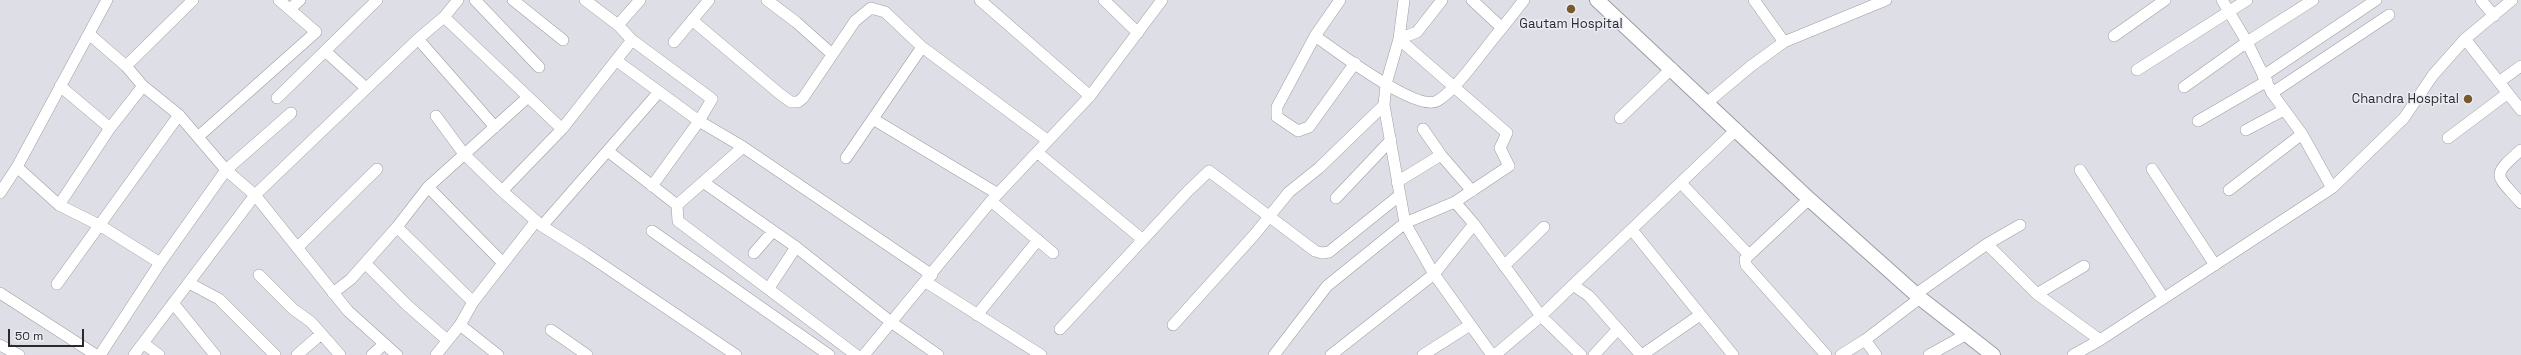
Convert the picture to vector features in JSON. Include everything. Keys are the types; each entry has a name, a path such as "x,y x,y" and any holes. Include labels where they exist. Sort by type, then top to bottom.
{"street":[{"path":"0,193 16,167 107,0"},
{"path":"126,66 193,0"},
{"path":"199,136 316,32 279,0"},
{"path":"290,9 300,0"},
{"path":"277,98 377,0"},
{"path":"134,355 255,195 418,39 444,18 458,0"},
{"path":"475,0 539,68"},
{"path":"513,0 563,40"},
{"path":"585,0 618,25 632,40 712,99 699,121 652,186"},
{"path":"618,25 640,0"},
{"path":"674,42 709,0"},
{"path":"980,0 993,4 1090,96"},
{"path":"1104,0 1138,33"},
{"path":"864,355 995,198 1090,96 1162,0"},
{"path":"1340,0 1315,36 1277,106 1277,117 1298,131 1309,127 1355,63"},
{"path":"1404,0 1399,40 1386,84 1384,105 1405,223 1434,274 1492,355"},
{"path":"1399,40 1417,32 1442,0"},
{"path":"1472,0 1502,28"},
{"path":"1315,36 1386,84 1420,102 1429,104 1438,100 1453,87 1524,0"},
{"path":"1597,0 1737,129 1809,199 1918,296 1993,355"},
{"path":"1754,0 1784,42"},
{"path":"1708,102 1751,66 1784,42 1886,0"},
{"path":"2114,36 2165,0"},
{"path":"2222,0 2247,42 2272,92 2302,134 2332,188"},
{"path":"2137,70 2247,0"},
{"path":"2184,87 2247,42 2313,0"},
{"path":"2198,121 2265,79 2376,0"},
{"path":"2481,0 2494,16"},
{"path":"2073,355 2100,340 2163,297 2215,265 2332,188 2404,118 2433,75 2465,39 2512,0"},
{"path":"774,2 832,54"},
{"path":"692,20 791,102 798,102 803,98 855,21 871,8 885,12 922,47 1048,140"},
{"path":"2272,92 2389,15"},
{"path":"444,18 562,129"},
{"path":"89,34 126,66 143,86 179,115 199,136 226,170 255,195 348,311 397,355"},
{"path":"418,39 495,127"},
{"path":"2465,39 2521,110"},
{"path":"502,192 562,129 632,40"},
{"path":"1274,355 1327,286 1405,223 1455,202 1509,166 1500,148 1508,133 1399,40"},
{"path":"846,158 922,47"},
{"path":"325,51 366,88"},
{"path":"617,61 658,93 699,121 743,147 929,278 976,315 1041,355"},
{"path":"2499,82 2521,66"},
{"path":"1620,118 1672,68"},
{"path":"60,86 110,128"},
{"path":"60,205 110,128 143,86"},
{"path":"436,355 460,325 473,302 503,263 539,223 609,152 658,93"},
{"path":"2448,138 2508,93"},
{"path":"333,293 365,263 397,227 428,187 528,97"},
{"path":"1173,325 1289,192 1319,168 1384,105"},
{"path":"2246,130 2284,110"},
{"path":"100,355 160,263 226,170 291,113"},
{"path":"57,284 101,226 179,115"},
{"path":"436,116 464,154 502,192 539,223 585,252 736,355"},
{"path":"873,119 995,198 1053,253"},
{"path":"1495,355 1542,316 1737,129"},
{"path":"1423,130 1441,155 1472,191"},
{"path":"2229,190 2302,134"},
{"path":"1336,198 1391,140"},
{"path":"677,205 743,147"},
{"path":"2521,150 2501,167 2499,173 2500,179 2521,203"},
{"path":"609,152 677,205 678,221 769,288 856,355"},
{"path":"1038,153 1142,239"},
{"path":"1397,182 1441,155"},
{"path":"16,167 60,205 101,226 160,263"},
{"path":"297,248 377,169"},
{"path":"2152,169 2215,265"},
{"path":"2080,170 2163,297"},
{"path":"1060,329 1142,239 1209,172 1270,215 1315,250 1322,253 1329,252 1400,195"},
{"path":"703,182 773,230 891,322 938,355"},
{"path":"1681,183 1749,255"},
{"path":"428,187 503,263"},
{"path":"1809,199 1745,259 1746,265 1826,355"},
{"path":"1455,202 1474,224 1542,316 1581,355"},
{"path":"1331,355 1434,274 1474,224"},
{"path":"1841,355 1865,340 1918,296 1987,244 2020,225"},
{"path":"397,227 473,302"},
{"path":"1504,266 1544,227"},
{"path":"754,253 773,230"},
{"path":"1632,230 1733,355"},
{"path":"652,231 829,355"},
{"path":"976,315 1038,240"},
{"path":"1987,244 2037,294 2100,340"},
{"path":"769,288 796,247"},
{"path":"365,263 408,306 447,340"},
{"path":"2037,294 2084,266"},
{"path":"259,275 321,334 340,355"},
{"path":"188,283 219,299 275,355"},
{"path":"1573,285 1589,296 1642,355 1700,315"},
{"path":"0,293 96,355"},
{"path":"173,303 215,355"},
{"path":"460,325 498,355"},
{"path":"1428,354 1470,325"},
{"path":"1594,355 1618,329"},
{"path":"551,330 587,355"},
{"path":"297,355 321,334"},
{"path":"1929,355 1967,334"},
{"path":"1865,340 1876,355"},
{"path":"143,343 159,355"},
{"path":"372,355 384,344"},
{"path":"0,345 19,355"}],"place":[{"name":"Gautam Hospital","path":"1571,9"},
{"name":"Chandra Hospital","path":"2468,99"}]}
